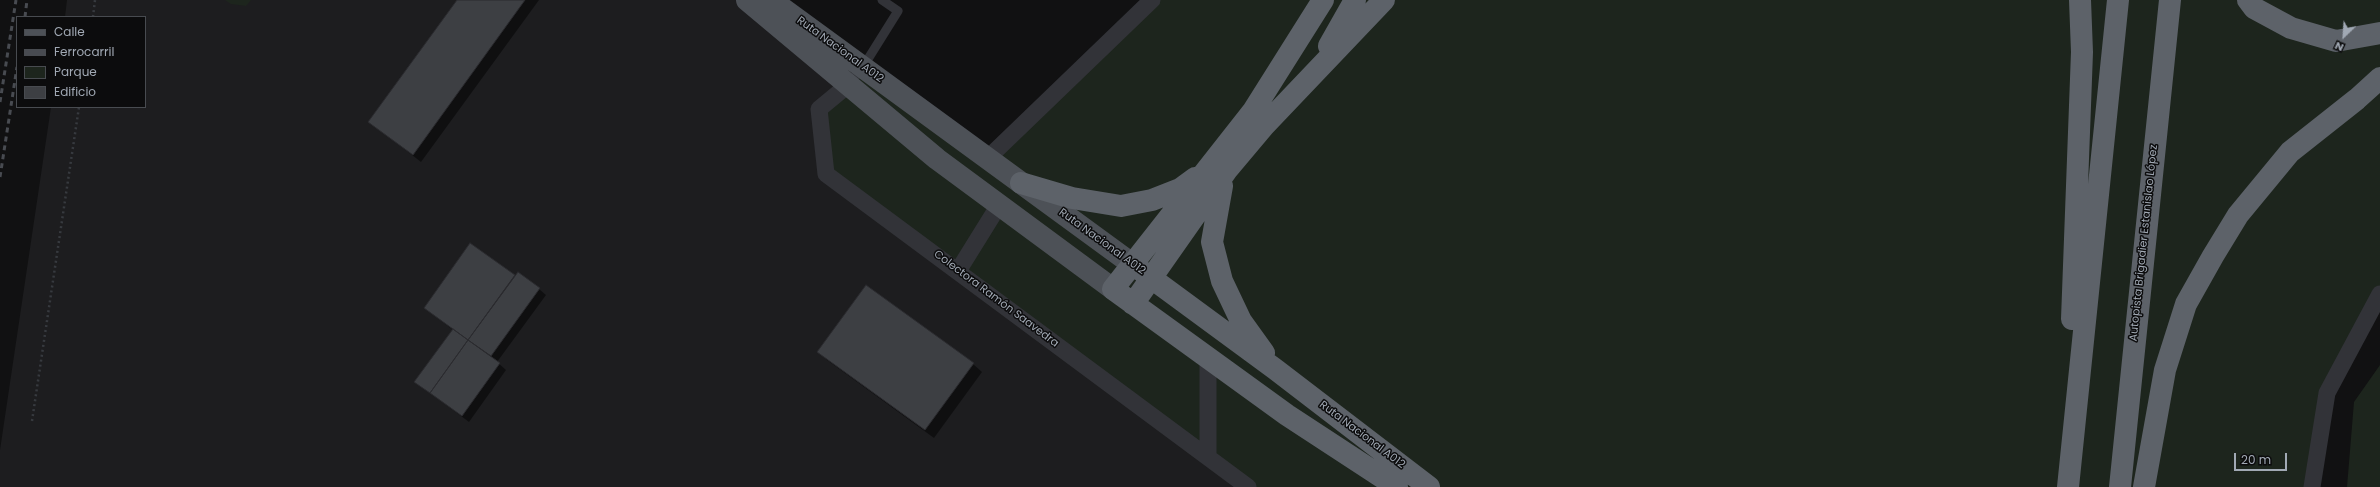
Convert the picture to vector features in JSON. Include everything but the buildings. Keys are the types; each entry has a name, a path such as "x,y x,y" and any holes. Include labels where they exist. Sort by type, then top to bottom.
{"highway":[{"path":"1306,24 1317,0"},
{"path":"1133,304 1152,278 1306,24 1323,0"},
{"path":"1306,24 1330,0"},
{"path":"1313,73 1355,0"},
{"path":"1313,73 1365,0"},
{"path":"1113,289 1132,264 1218,169 1264,126 1384,0"},
{"path":"2079,379 2071,344 2082,52 2080,0"},
{"path":"2068,487 2118,0"},
{"name":"Autopista Brigadier Estanislao López","path":"2120,487 2170,0"},
{"path":"2248,0 2254,8 2291,28 2336,40 2380,33"},
{"path":"2144,487 2165,370 2186,304 2213,256 2238,215 2290,152 2357,99 2380,78"},
{"path":"1021,183 1072,198 1121,206 1152,200 1180,190 1218,169"},
{"path":"1218,169 1219,195 1212,242 1222,281 1242,321 1275,369"},
{"name":"Ruta Nacional A012","path":"1132,264 1275,369 1430,487"},
{"name":"Ruta Nacional A012","path":"1113,289 1287,415 1397,487"}],"main road":[{"name":"Ruta Nacional A012","path":"747,0 937,159 1113,289"},
{"name":"Ruta Nacional A012","path":"771,0 1132,264"}],"street":[{"path":"988,158 1152,0"},
{"name":"Colectora Ramón Saavedra","path":"848,85 819,109 826,174 1248,487"},
{"path":"958,271 999,205"},
{"path":"2312,487 2327,393 2380,294"},
{"path":"1208,358 1208,457"}],"lane":[{"path":"848,85 863,67 898,11 882,0"}],"path":[{"path":"93,16 95,0"},
{"path":"32,420 79,108"}],"shaded area":[{"path":"67,0 771,0 863,67 1248,487 0,487 0,450 51,108 146,108 146,16 65,16"}],"green space":[{"path":"225,0 251,0 246,6 231,4"},
{"path":"1152,0 2380,0 2380,294 2327,393 2312,487 1248,487 826,174 819,109 863,67 988,158"},
{"path":"2380,365 2380,487 2347,487 2354,402"}],"railway":[{"path":"0,102 16,0"},
{"path":"25,16 27,0"},
{"path":"0,177 16,73"}]}
